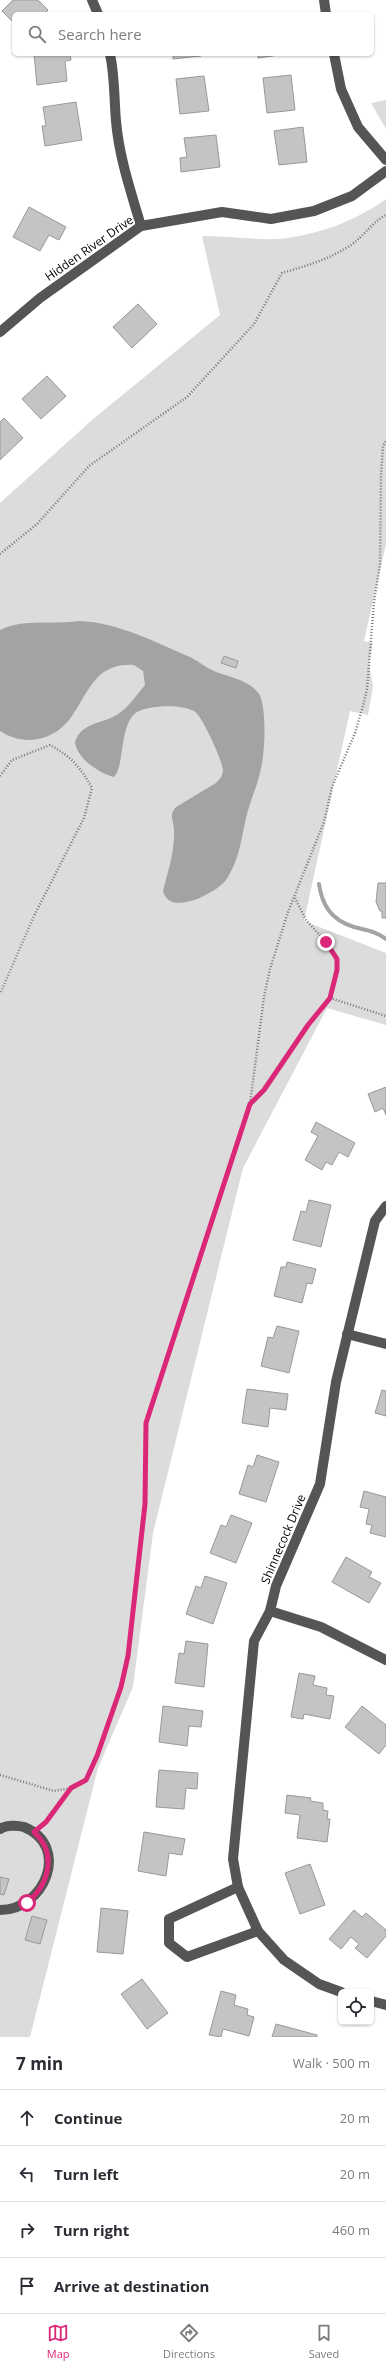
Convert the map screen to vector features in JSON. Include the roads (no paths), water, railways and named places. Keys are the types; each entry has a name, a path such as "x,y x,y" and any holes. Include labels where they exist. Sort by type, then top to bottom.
{"street":[{"path":"92,0 97,12"},
{"path":"324,0 326,12"},
{"path":"110,56 114,72 116,122 120,151 141,226"},
{"path":"334,56 342,89 358,127 386,160"},
{"name":"Hidden River Drive","path":"0,332 40,298 141,226 222,212 271,219 314,211 352,196 386,171"},
{"name":"Shinnecock Drive","path":"338,1991 320,1984 284,1960 258,1931 238,1888 233,1859 254,1641 270,1611 276,1586 320,1484 336,1382 347,1334 375,1221 386,1206"},
{"path":"347,1334 386,1344"},
{"path":"270,1611 321,1627 386,1660"},
{"path":"0,1829 20,1826 34,1832 44,1841 48,1852 44,1882 37,1894 27,1903 11,1910 0,1910"},
{"path":"238,1888 169,1919 169,1943 187,1957 258,1931"},
{"path":"374,2002 386,2005"}],"waterway":[{"path":"319,884 322,899 329,911 334,916 346,924 374,932 386,939"}]}
